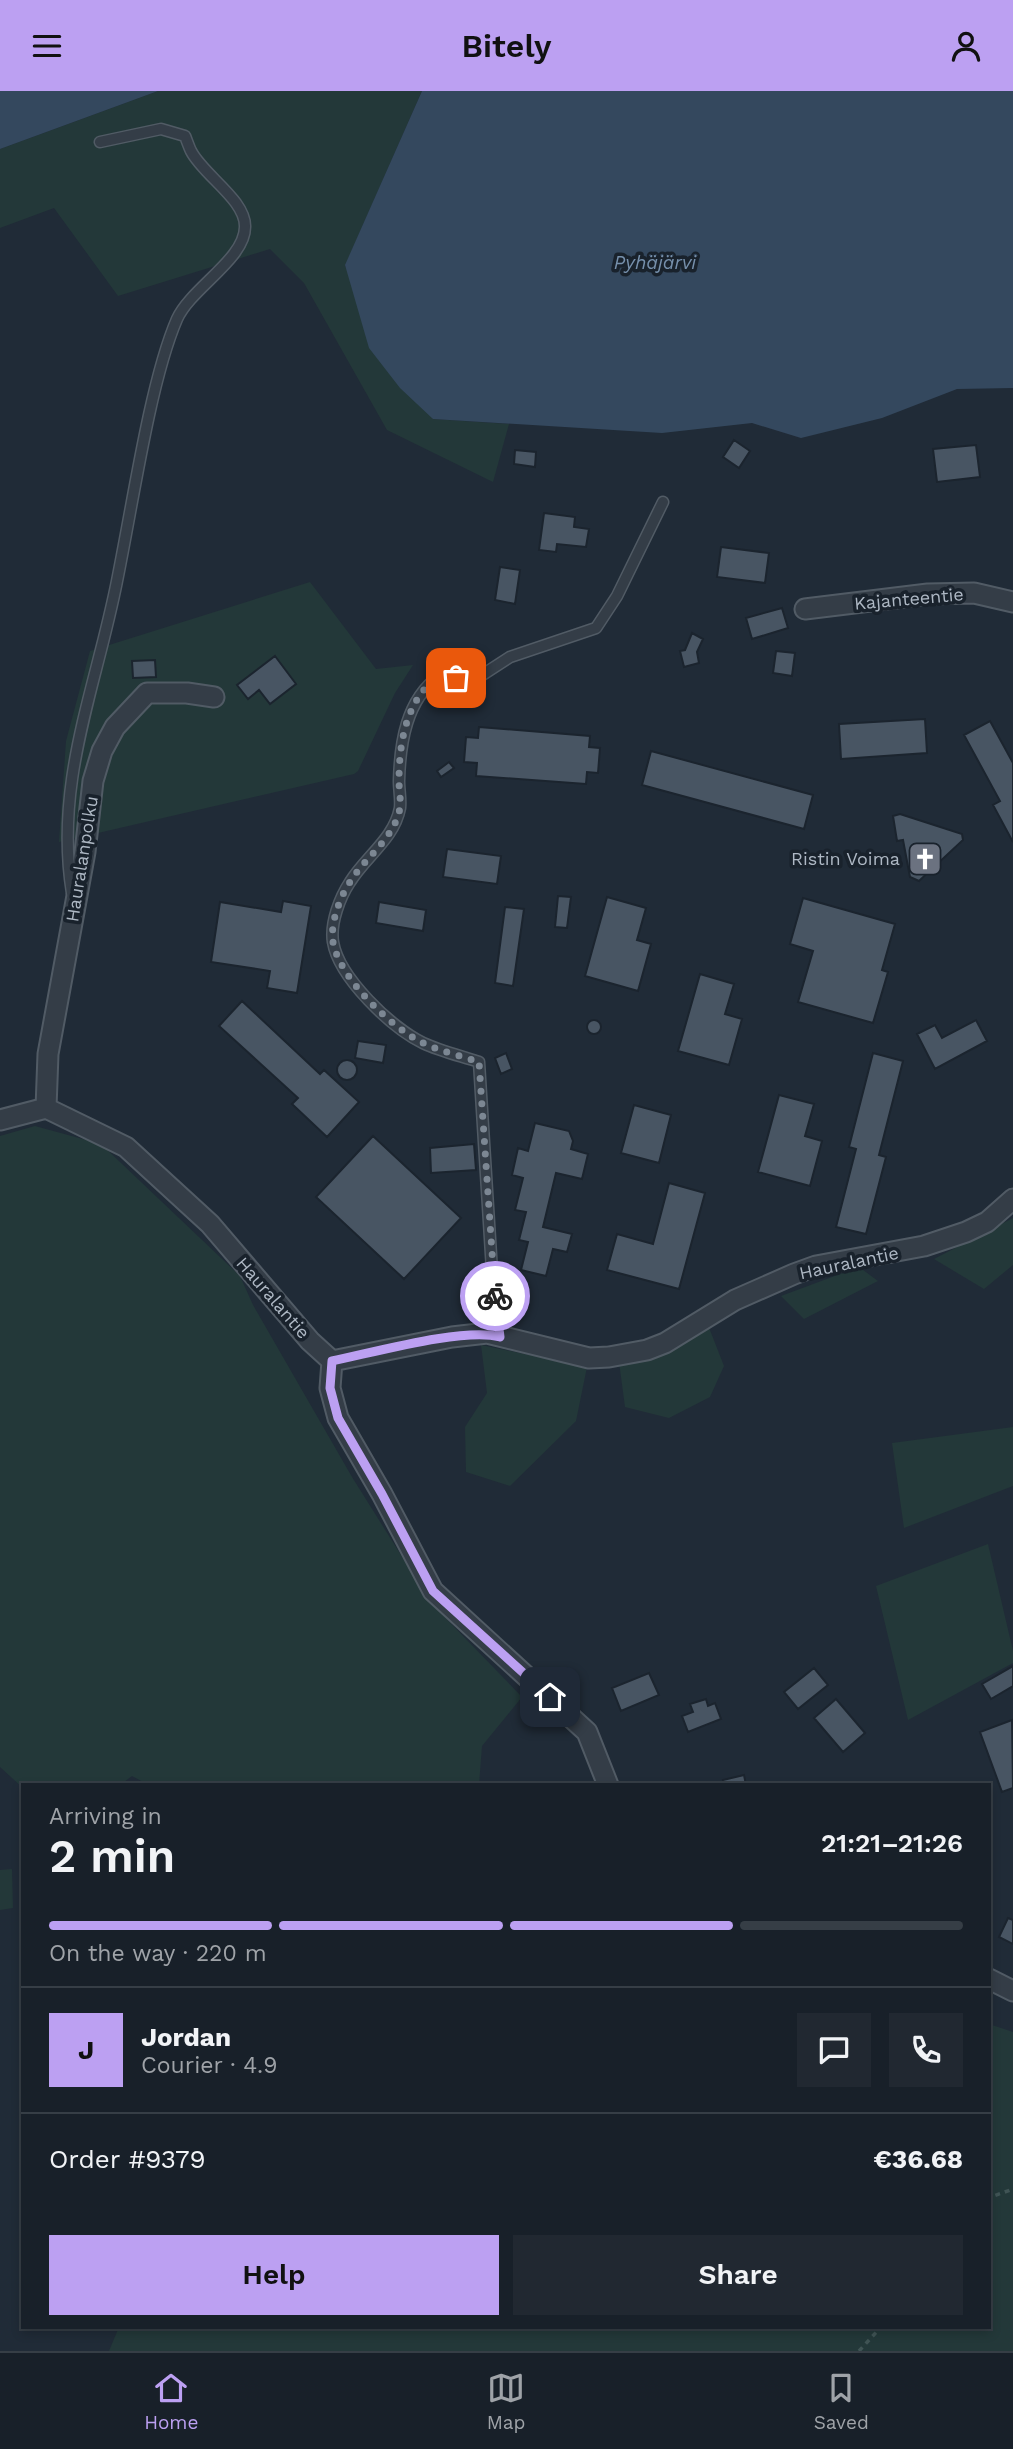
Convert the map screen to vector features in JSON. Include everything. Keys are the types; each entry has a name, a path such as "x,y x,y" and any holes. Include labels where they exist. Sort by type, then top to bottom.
{"street":[{"name":"Kajanteentie","path":"805,609 928,594 974,593 1013,602"},
{"name":"Hauralanpolku","path":"46,1108 48,1054 85,852 93,781 102,751 115,727 147,693 187,693 214,697"},
{"name":"Hauralantie","path":"46,1108 126,1147 210,1224 310,1341 332,1361 452,1337 487,1333 589,1359 647,1350 665,1343 735,1300 794,1274 816,1266 924,1246 966,1232 987,1222 1013,1199"},
{"path":"0,1120 46,1108"},
{"path":"332,1361 330,1388 338,1418 433,1591 587,1732 607,1783"},
{"path":"991,1980 1013,1991"}],"lane":[{"path":"75,911 68,868 66,823 79,733 117,583 157,379 177,318 194,293 227,263 240,245 246,230 244,215 191,153 186,137 161,129 100,142"},
{"path":"500,1337 492,1271 479,1062 423,1043 380,1014 345,970 333,942 337,906 351,881 392,831 400,806 400,744 410,715 426,685 439,676 473,681 510,657 596,628 617,596 663,502"}],"path":[{"path":"991,2197 1013,2189"},
{"path":"859,2351 879,2329"}],"green space":[{"path":"158,91 422,91 345,266 433,419 509,424 493,482 387,430 304,283 270,249 118,296 54,208 0,228 0,149"},
{"path":"310,582 376,669 413,665 395,693 358,771 59,842 66,741 90,651"},
{"path":"35,1126 101,1144 240,1276 253,1305 352,1477 431,1603 522,1697 482,1746 479,1783 145,1783 132,1776 123,1783 21,1783 21,1786 0,1767 0,1136"},
{"path":"1013,1218 1013,1265 984,1289 934,1259"},
{"path":"859,1267 878,1281 804,1319 781,1296"},
{"path":"708,1325 724,1366 710,1397 669,1418 625,1407 619,1362 674,1350"},
{"path":"481,1345 587,1367 576,1421 510,1486 466,1472 465,1427 487,1393"},
{"path":"1013,1427 1013,1486 904,1528 892,1443"},
{"path":"988,1544 1013,1651 1013,1663 908,1720 876,1586"},
{"path":"12,1869 13,1908 0,1910 0,1870"},
{"path":"991,2025 1013,2032 1013,2351 109,2351 118,2329 991,2329"}],"water":[{"path":"0,91 158,91 0,149"},
{"name":"Pyhäjärvi","path":"422,91 1013,91 1013,388 957,389 882,418 801,438 752,423 662,433 433,419 400,388 369,348 345,265"}],"building":[{"path":"734,440 750,451 739,468 723,457"},
{"path":"976,445 980,477 937,482 933,449"},
{"path":"515,450 536,452 535,467 514,464"},
{"path":"544,513 575,517 574,527 589,529 586,547 557,544 556,552 539,550"},
{"path":"721,547 769,553 765,583 717,577"},
{"path":"500,567 520,570 515,604 495,600"},
{"path":"782,608 788,628 752,639 746,618"},
{"path":"692,633 703,639 697,652 699,663 684,667 680,651 685,650"},
{"path":"776,651 795,653 792,676 773,673"},
{"path":"275,656 296,684 270,704 259,690 248,699 237,685"},
{"path":"155,660 156,677 133,678 132,661"},
{"path":"925,719 927,753 841,759 839,724"},
{"path":"990,721 1013,763 1013,842 993,805 1000,801 964,735"},
{"path":"479,727 590,736 589,747 600,748 598,773 587,772 586,784 476,776 477,763 464,762 466,737 478,738"},
{"path":"651,751 813,795 804,829 642,785"},
{"path":"449,762 454,768 441,777 437,771"},
{"name":"Ristin Voima","path":"900,814 962,834 963,840 919,881 910,877 903,840 897,841 893,816"},
{"path":"447,849 501,856 497,884 443,877"},
{"path":"558,896 571,897 567,928 555,927"},
{"path":"607,897 646,908 637,940 651,944 638,991 585,976"},
{"path":"803,898 895,924 882,970 888,972 873,1023 798,1002 813,951 790,944"},
{"path":"283,901 311,906 297,993 267,988 270,971 211,962 220,902 281,912"},
{"path":"379,902 426,910 423,931 376,923"},
{"path":"505,907 524,909 513,986 495,983"},
{"path":"700,974 734,984 725,1014 742,1019 729,1065 678,1051"},
{"path":"242,1001 320,1074 324,1070 359,1102 327,1137 292,1104 298,1098 219,1026"},
{"path":"591,1020 597,1020 601,1027 597,1034 591,1034 587,1030 587,1024"},
{"path":"976,1020 987,1041 935,1069 917,1034 935,1025 942,1038"},
{"path":"358,1041 386,1045 383,1063 355,1058"},
{"path":"506,1053 512,1069 501,1074 495,1058"},
{"path":"873,1053 903,1061 879,1155 886,1157 866,1234 836,1227 856,1149 849,1147"},
{"path":"347,1060 354,1063 357,1070 354,1077 347,1080 340,1077 337,1070 340,1063"},
{"path":"779,1095 814,1104 805,1136 822,1141 810,1186 758,1172"},
{"path":"634,1105 671,1115 659,1163 621,1153"},
{"path":"535,1123 569,1131 573,1141 571,1149 588,1154 582,1179 556,1173 543,1227 572,1234 567,1252 553,1249 546,1276 521,1270 528,1242 519,1240 526,1212 515,1210 523,1178 512,1175 518,1148 528,1151"},
{"path":"373,1136 461,1218 404,1279 316,1197"},
{"path":"474,1144 476,1170 431,1173 430,1148"},
{"path":"669,1183 705,1193 679,1289 607,1270 617,1234 653,1244"},
{"path":"1013,1666 1013,1686 991,1699 982,1684"},
{"path":"814,1668 828,1685 798,1709 784,1692"},
{"path":"649,1673 659,1695 621,1711 612,1688"},
{"path":"706,1699 708,1706 715,1703 721,1719 688,1732 682,1716 693,1712 690,1704"},
{"path":"836,1699 865,1733 843,1752 814,1718"},
{"path":"1012,1720 1013,1788 1002,1792 980,1732"},
{"path":"744,1775 746,1783 724,1783 723,1780"},
{"path":"1008,1918 1013,1920 1013,1944 999,1937"}],"way so far":[{"path":"456,678 439,676 426,685 410,715 400,744 400,806 392,831 351,881 337,906 333,942 345,970 380,1014 423,1043 479,1062 495,1296"}],"place":[{"name":"Ristin Voima","path":"925,859"}],"route":[{"path":"495,1296 500,1337 487,1333 452,1337 332,1361 330,1388 338,1418 433,1591 550,1697"}]}
